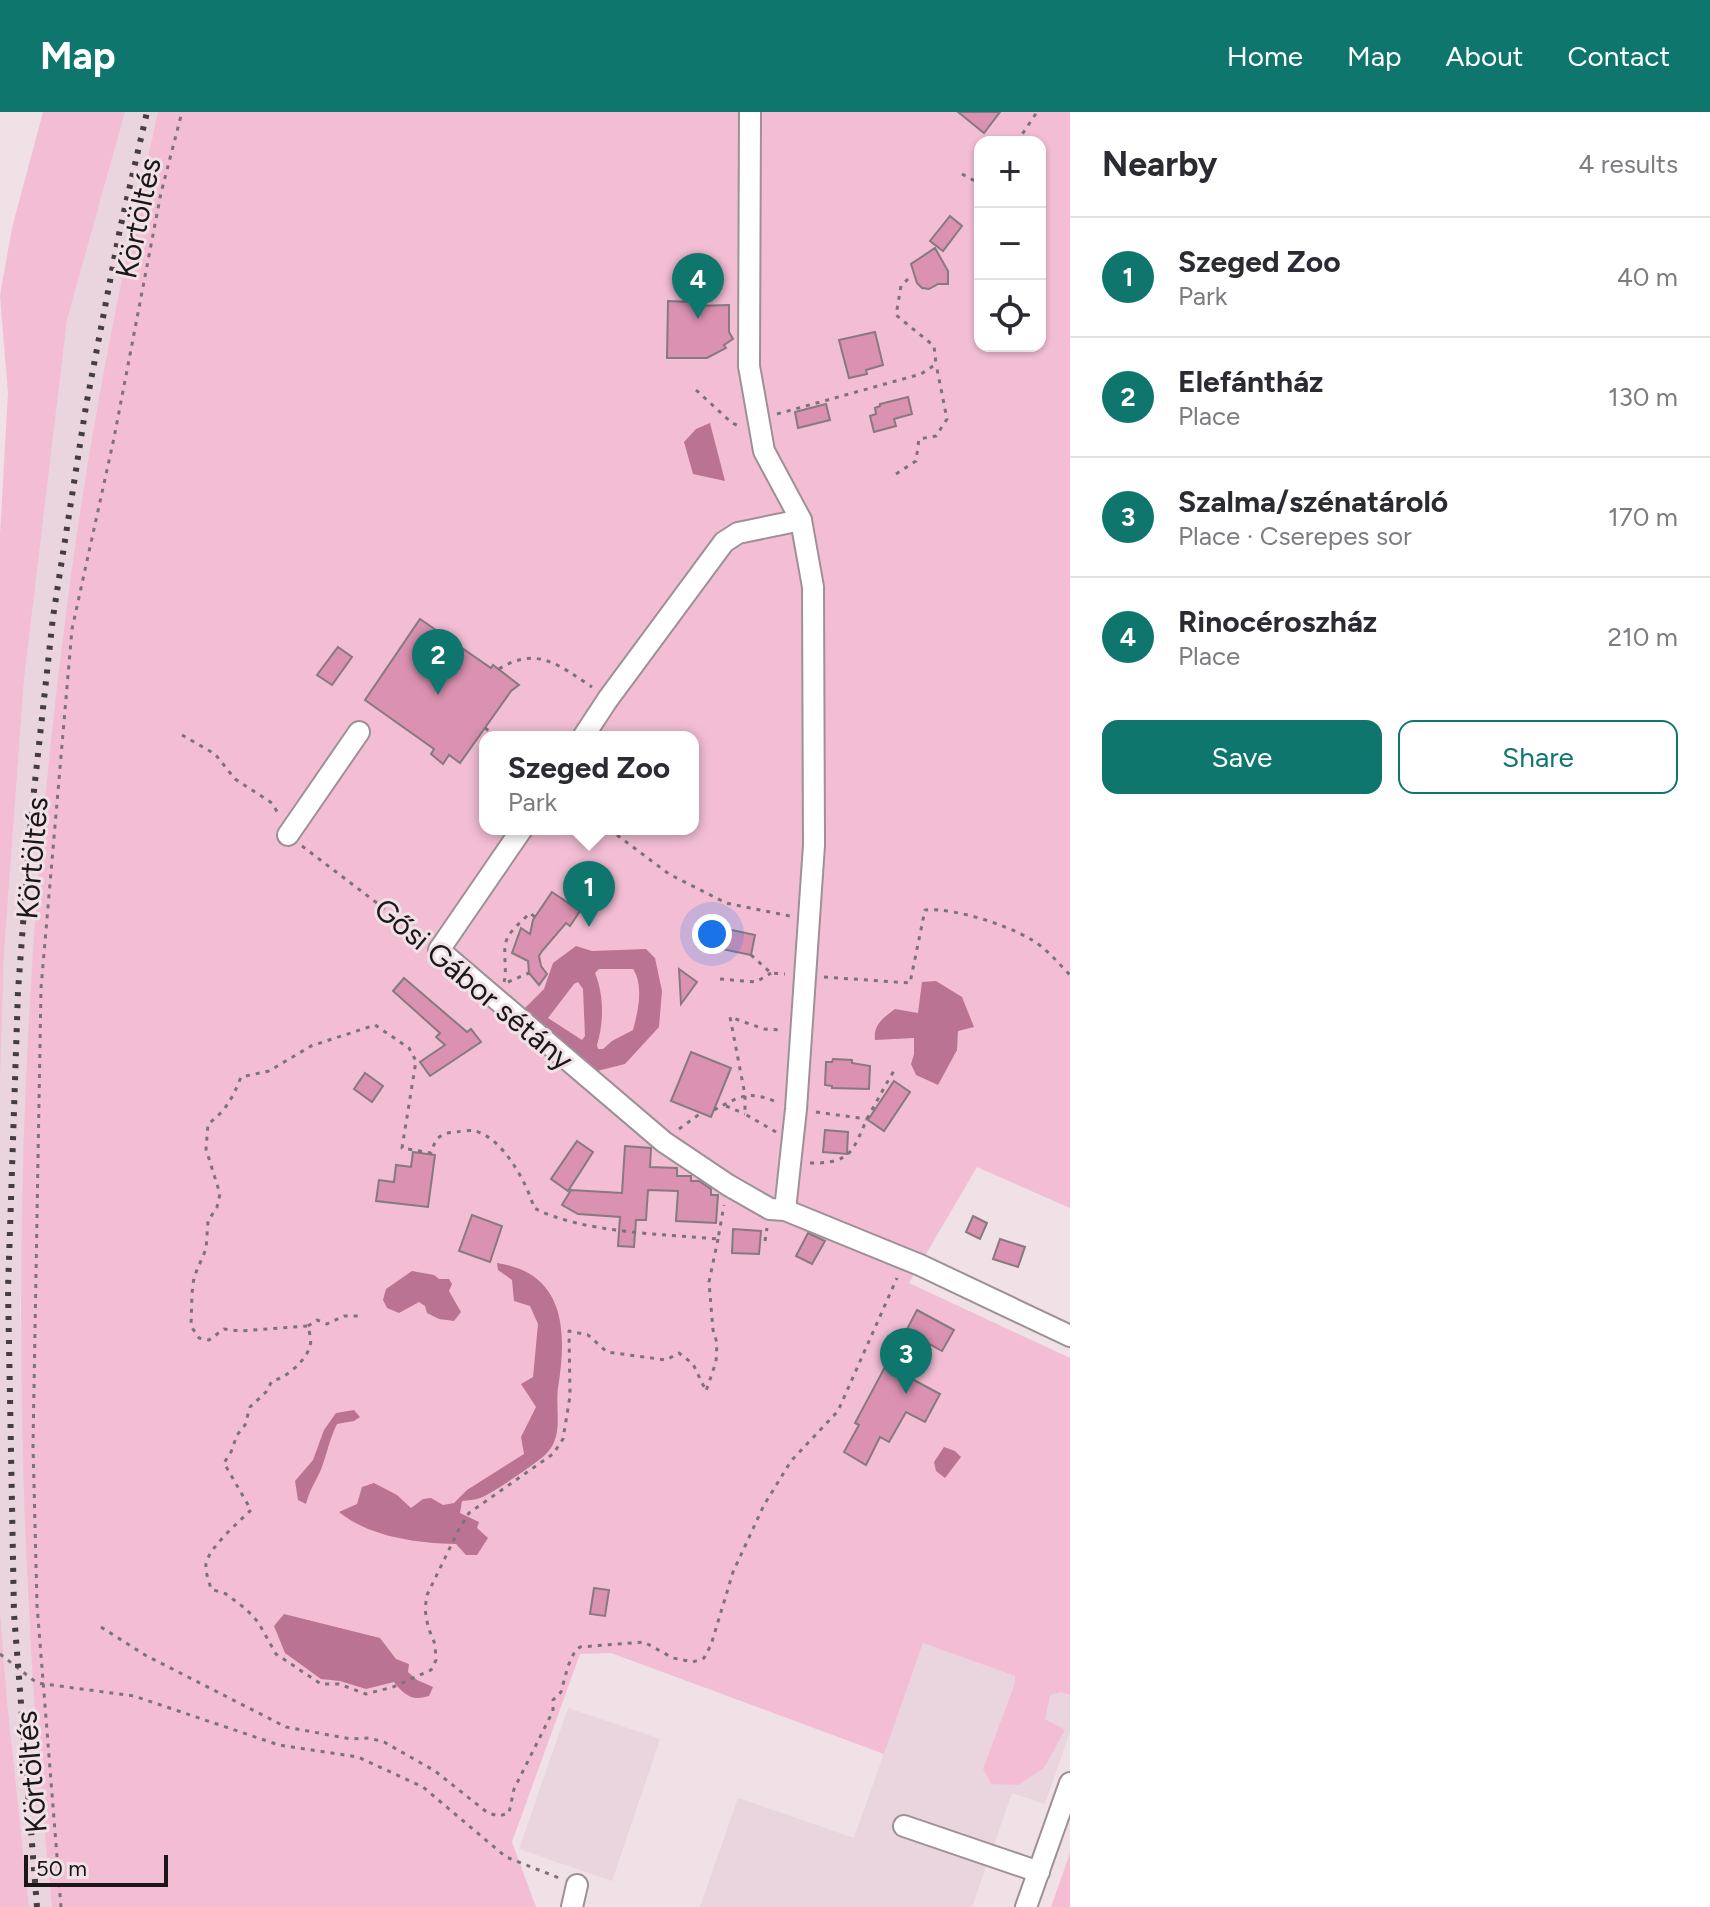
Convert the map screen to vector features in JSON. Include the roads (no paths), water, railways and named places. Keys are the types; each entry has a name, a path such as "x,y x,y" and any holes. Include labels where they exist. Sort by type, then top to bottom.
{"street":[{"path":"750,112 749,366 764,451 801,520 813,587 814,845 796,1109 785,1210"},
{"path":"587,731 724,542 738,533 801,520"},
{"path":"288,835 359,732"},
{"name":"Gősi Gábor sétány","path":"518,835 439,950 498,991 664,1142 728,1185 770,1209 785,1210 912,1262 1070,1336"},
{"path":"1026,1907 1070,1783"},
{"path":"904,1826 1039,1872"},
{"path":"572,1907 577,1885"}],"railway":[{"path":"37,1907 14,1614 8,1289 18,991 31,818 53,617 86,406 120,229 147,112"}],"place":[{"name":"Rinocéroszház","path":"698,319"},
{"name":"Elefántház","path":"438,695"},
{"name":"Szeged Zoo","path":"589,927"},
{"name":"Szalma/szénatároló","path":"906,1394"}]}
